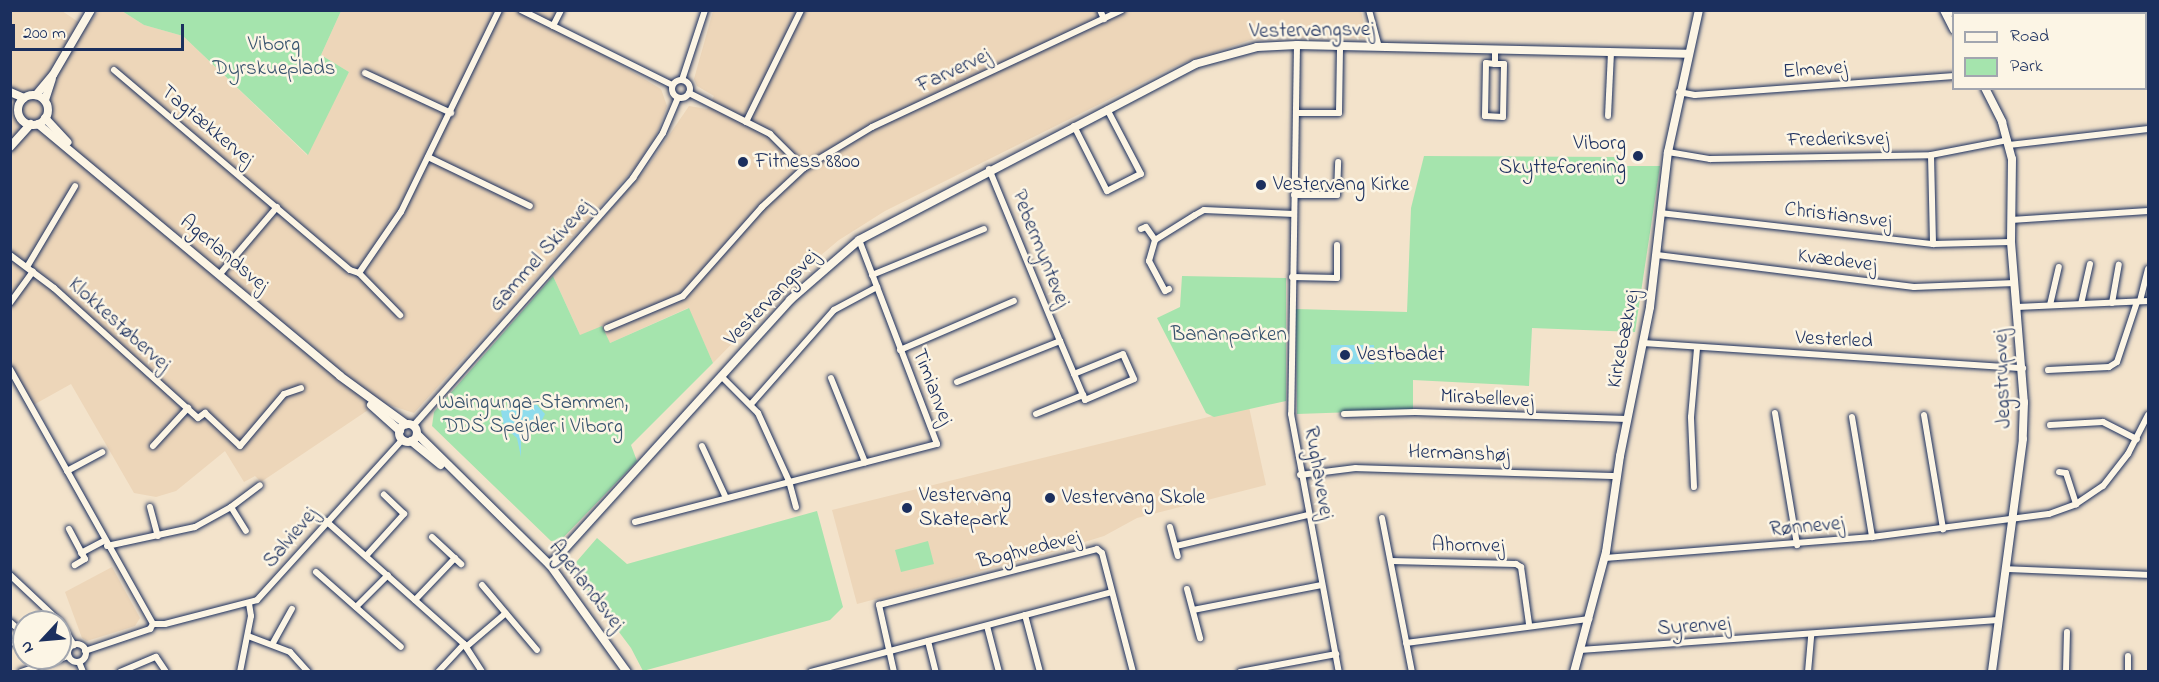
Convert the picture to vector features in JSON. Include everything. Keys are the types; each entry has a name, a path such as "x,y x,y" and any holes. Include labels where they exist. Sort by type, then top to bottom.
{"street":[{"path":"10,92 24,98 36,95 53,75 91,10"},
{"path":"359,273 378,250 428,157 499,10"},
{"path":"521,10 672,85 678,98 689,93"},
{"path":"553,26 561,10"},
{"path":"672,85 682,80 705,10"},
{"path":"746,122 801,10"},
{"path":"1100,10 1104,19"},
{"name":"Farvervej","path":"607,328 683,296 762,207 804,168 872,127 1122,10"},
{"path":"1369,10 1379,47"},
{"name":"Kirkebækvej","path":"1574,672 1605,558 1627,419 1643,343 1668,152 1687,54 1699,10"},
{"path":"1952,28 1945,13 1958,10"},
{"name":"Vestervangsvej","path":"550,565 790,300 859,240 989,169 1107,109 1222,55 1257,47 1297,45 1687,54"},
{"name":"Rughavevej","path":"1297,45 1291,414 1300,475 1339,672"},
{"path":"1296,113 1339,113 1340,46"},
{"path":"1495,49 1495,64"},
{"path":"1608,116 1611,52"},
{"path":"1486,63 1495,64 1504,64 1503,117 1485,116 1486,63"},
{"name":"Tagtækkervej","path":"114,70 350,270 359,273 400,315"},
{"path":"365,73 451,113"},
{"path":"12,145 34,124 45,118 45,100 53,75"},
{"name":"Elmevej","path":"1679,92 1695,95 1952,76"},
{"path":"682,80 689,85 689,93"},
{"name":"Jegstrupvej","path":"1986,90 2009,143 2011,242 2023,368 2023,439 1992,672"},
{"path":"689,93 777,140 804,168"},
{"path":"36,95 45,100"},
{"path":"10,98 18,106 20,118 12,145"},
{"path":"18,106 24,98"},
{"name":"Gammel Skivevej","path":"410,425 633,178 663,133 678,98"},
{"path":"1074,126 1107,191 1141,174 1107,109"},
{"path":"20,118 34,124"},
{"name":"Agerlandsvej","path":"45,118 69,146"},
{"name":"Agerlandsvej","path":"34,124 69,146 355,389 404,437 460,477"},
{"name":"Frederiksvej","path":"1668,152 1710,159 1931,155 2009,143 2148,129"},
{"path":"1931,155 1933,244"},
{"path":"428,157 530,206"},
{"path":"1294,195 1337,195 1338,162"},
{"name":"Pebermyntevej","path":"989,169 1083,395"},
{"path":"10,303 75,186"},
{"path":"220,274 277,207"},
{"path":"1169,289 1165,291 1149,261 1155,240 1204,210 1294,214"},
{"path":"2011,220 2148,212"},
{"name":"Christiansvej","path":"1660,213 1933,244 2011,242"},
{"path":"1141,229 1146,227 1155,240"},
{"path":"872,275 984,229"},
{"name":"Timianvej","path":"635,522 937,444 859,240"},
{"path":"1292,277 1337,278 1337,246"},
{"name":"Klokkestøbervej","path":"10,255 30,269 198,418 205,413 240,446 284,394 302,388"},
{"name":"Kvædevej","path":"1656,255 1914,287 2015,283"},
{"path":"2081,304 2090,264"},
{"path":"2112,303 2119,265"},
{"path":"2050,305 2059,267"},
{"path":"2048,370 2109,367 2117,362 2139,302 2148,269"},
{"path":"752,403 834,310 877,287"},
{"path":"900,350 1014,301"},
{"path":"2017,307 2148,301"},
{"name":"Pebermyntevej","path":"957,382 1060,341"},
{"name":"Vesterled","path":"1643,343 2023,368"},
{"path":"1694,487 1691,417 1697,348"},
{"path":"1036,414 1083,395 1085,400 1134,379 1123,354 1074,374"},
{"path":"10,369 105,543 153,624"},
{"path":"722,377 752,403 789,481 796,507"},
{"path":"831,378 865,462"},
{"path":"10,387 18,383"},
{"name":"Agerlandsvej","path":"355,389 410,425 550,565 627,672"},
{"path":"153,446 188,408"},
{"name":"Mirabellevej","path":"1344,414 1414,412 1627,419"},
{"path":"1775,413 1797,545"},
{"path":"1924,415 1943,529"},
{"name":"Rønnevej","path":"1605,558 1797,545 1943,529 2049,514 2076,504 2103,486 2137,439 2148,415"},
{"path":"1852,417 1872,537"},
{"path":"2050,425 2103,422 2137,439"},
{"path":"404,437 410,425"},
{"path":"404,437 417,434"},
{"name":"Salvievej","path":"249,604 268,591 326,520 404,437"},
{"path":"702,446 726,498"},
{"path":"66,471 102,452"},
{"name":"Hermanshøj","path":"1300,475 1356,468 1617,476"},
{"path":"2058,472 2066,472 2076,504"},
{"path":"81,553 105,543 158,536 195,527 231,507 260,486"},
{"path":"366,556 404,514 384,495"},
{"path":"150,507 158,536"},
{"path":"231,507 246,531"},
{"path":"1176,546 1308,515"},
{"path":"1382,518 1412,672"},
{"path":"326,520 465,646 482,672"},
{"path":"1170,527 1178,556"},
{"path":"69,529 85,559 75,565"},
{"path":"432,537 460,564"},
{"name":"Boghvedevej","path":"888,650 879,605 1097,549 1102,553 1133,672"},
{"path":"415,600 455,558"},
{"name":"Ahornvej","path":"1390,561 1516,564 1521,567 1529,624"},
{"path":"2005,569 2148,575"},
{"path":"316,572 402,647"},
{"path":"10,575 46,610"},
{"path":"356,607 388,575"},
{"path":"482,585 537,650"},
{"path":"1193,610 1322,585"},
{"path":"1187,589 1200,638"},
{"path":"815,671 1112,592"},
{"path":"79,662 85,651 150,629 153,624 249,604 248,636 240,672"},
{"path":"273,643 292,609"},
{"path":"438,672 465,646 506,613"},
{"path":"1025,615 1040,672"},
{"path":"1406,643 1529,624 1589,619"},
{"name":"Syrenvej","path":"1580,651 1998,620"},
{"path":"987,626 999,672"},
{"path":"2066,672 2067,632"},
{"path":"1808,672 1810,635"},
{"path":"248,636 273,643 290,652 308,672"},
{"path":"928,641 936,672"},
{"path":"72,642 85,651"},
{"path":"72,649 74,645"},
{"path":"888,650 894,672"},
{"path":"1240,672 1336,654"},
{"path":"2128,656 2128,672"},
{"path":"120,672 156,657 166,672"},
{"path":"72,658 79,662 83,672"}],"shaded area":[{"path":"10,11 62,11 86,27 99,11 122,11 144,25 183,36 307,155 349,72 321,55 341,11 564,11 556,26 661,89 667,106 656,136 634,169 414,413 380,402 261,482 255,476 244,482 225,451 176,491 156,497 134,493 71,384 28,408 11,376"},
{"path":"713,11 1361,11 1367,38 1271,37 1250,40 1178,65 885,211 839,240 808,266 713,363 688,308 610,343 580,335 553,276 648,166 689,106 707,109 714,96 697,86 694,79"},
{"name":"Vestervang Skole","path":"1249,407 1266,485 1137,518 1104,536 1039,556 857,604 832,510"},
{"path":"112,567 140,618 135,626 87,641 82,638 65,592"}],"green space":[{"name":"Viborg Dyrskueplads","path":"122,11 341,11 321,55 349,72 308,155 183,36 144,25"},
{"path":"1424,156 1618,157 1618,166 1660,166 1635,332 1532,328 1529,386 1413,380 1413,410 1297,414 1296,309 1407,312 1411,208"},
{"name":"Waingunga-Stammen, DDS Spejder i Viborg","path":"553,276 580,335 602,326 610,343 689,308 713,363 631,445 637,461 559,542 551,541 432,426 434,412"},
{"name":"Bananparken","path":"1182,276 1286,278 1286,401 1214,417 1206,413 1157,318 1180,307"},
{"path":"817,511 843,607 830,620 643,671 631,648 571,568 597,538 627,564"},
{"path":"928,541 934,564 901,572 895,550"}],"water":[{"path":"1331,345 1374,345 1374,364 1331,364"},
{"path":"518,402 537,405 545,414 540,424 521,433 521,457 517,438 504,427 501,411"}],"place":[{"name":"Viborg Skytteforening","path":"1638,156"},
{"name":"Fitness 8800","path":"743,162"},
{"name":"Vestervang Kirke","path":"1261,185"},
{"name":"Vestbadet","path":"1345,355"},
{"name":"Vestervang Skole","path":"1050,498"},
{"name":"Vestervang Skatepark","path":"907,508"}]}
